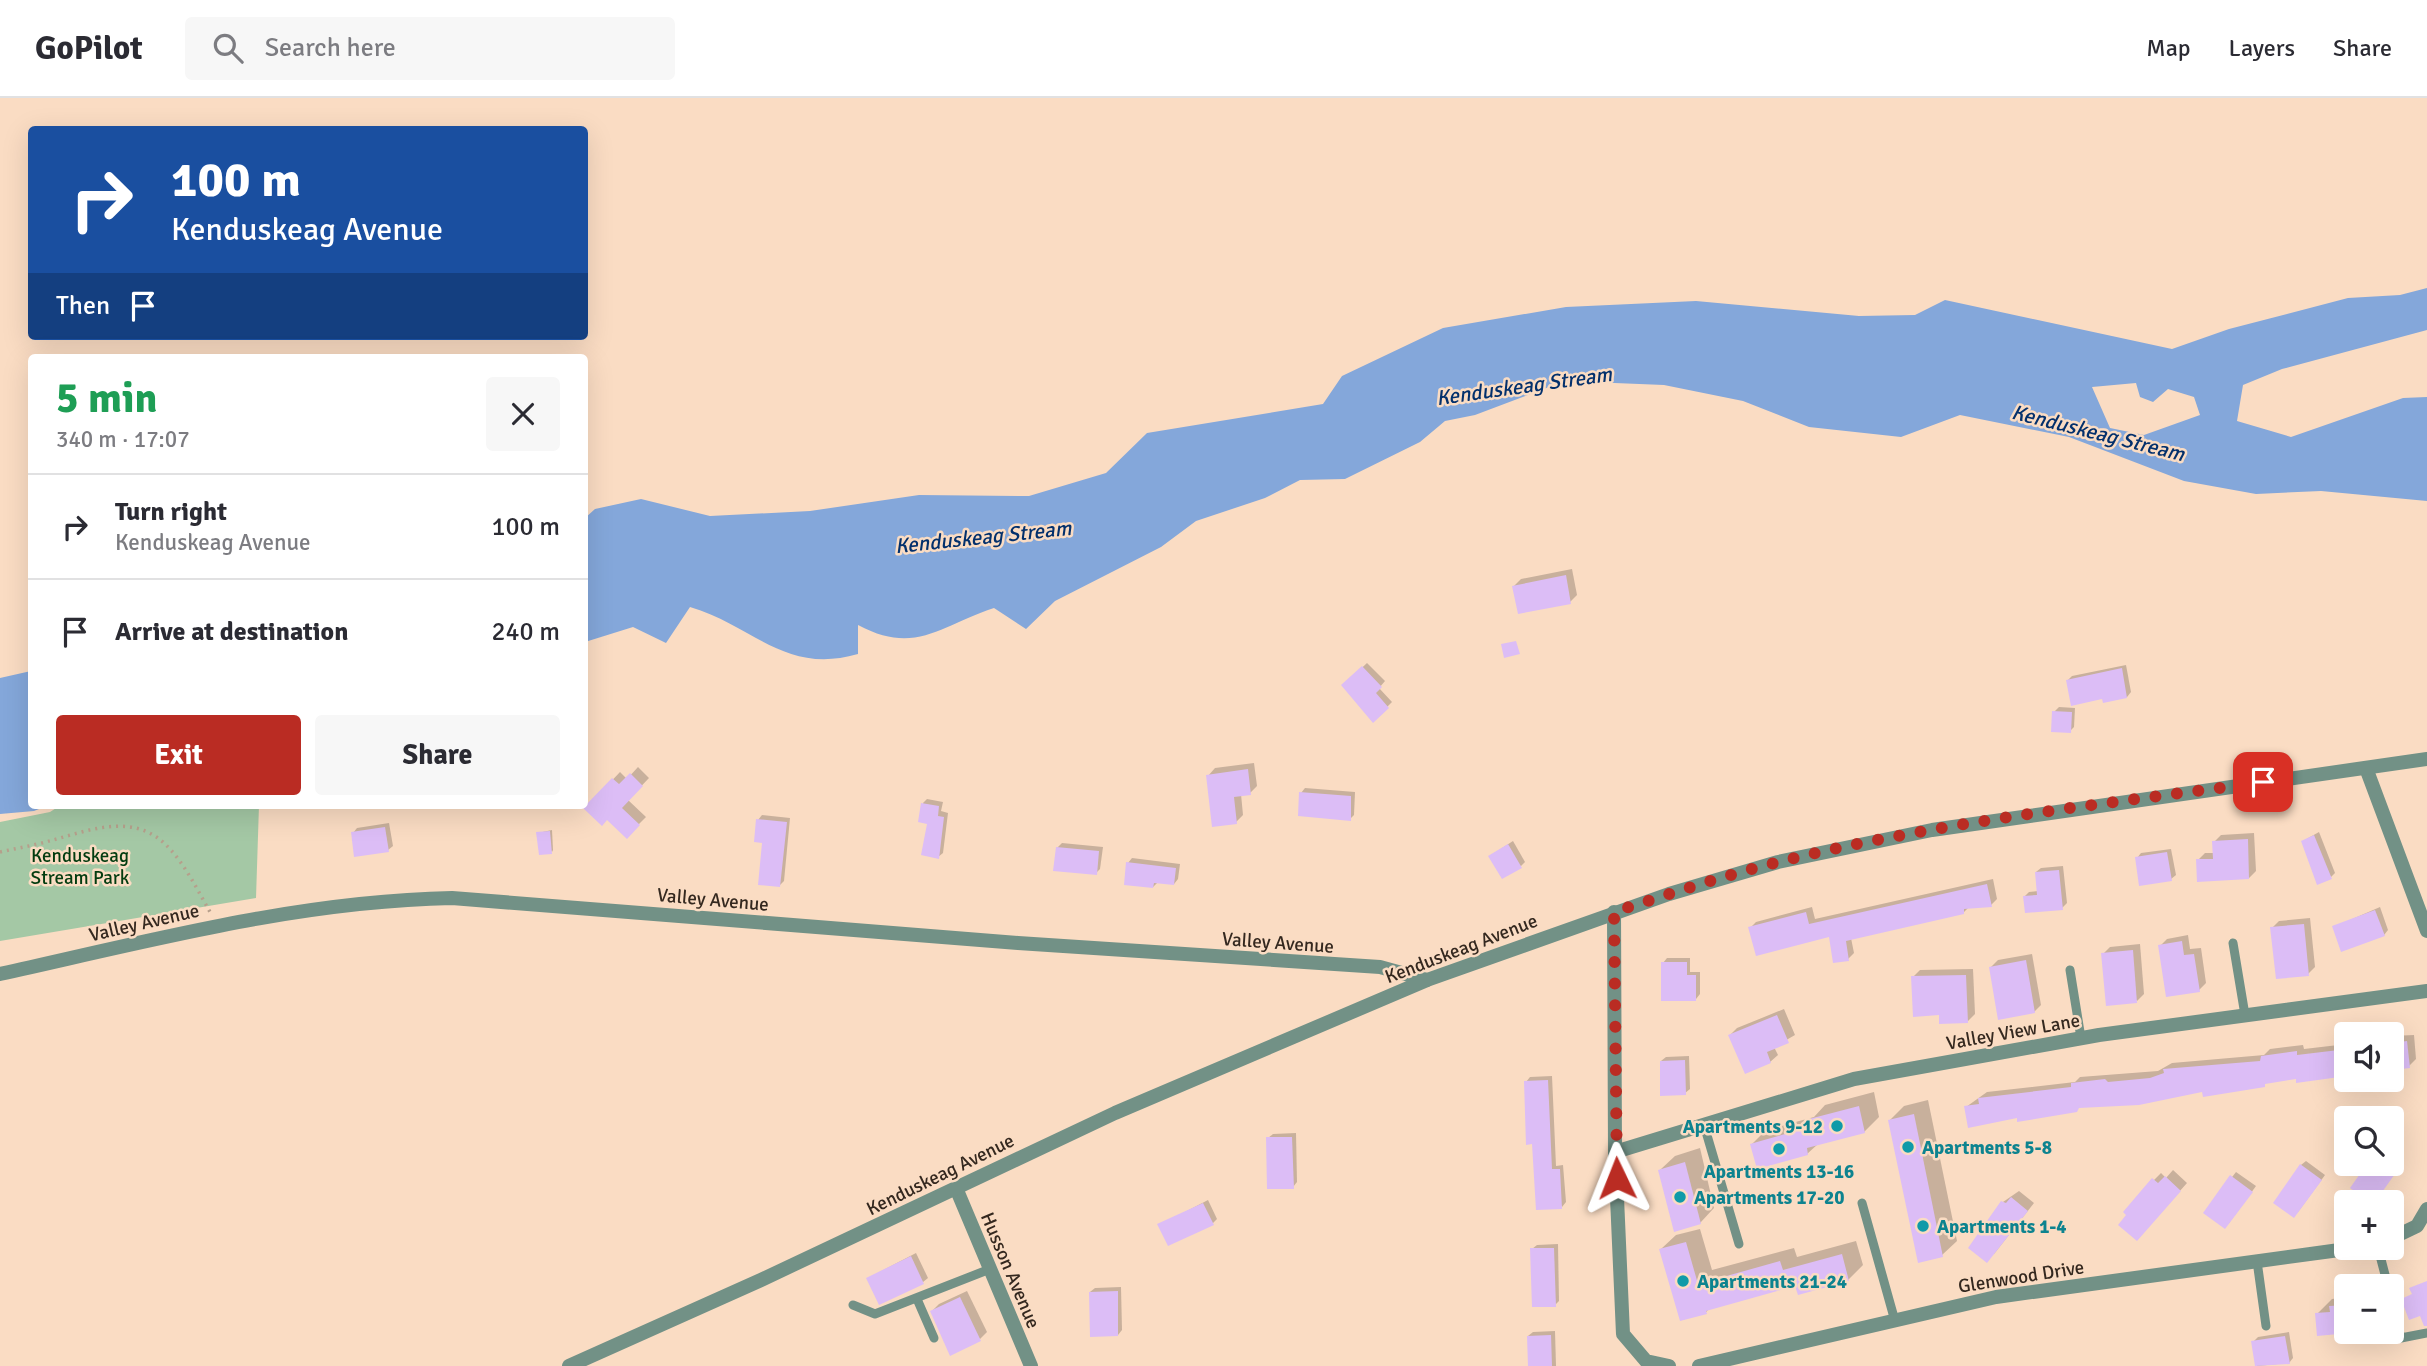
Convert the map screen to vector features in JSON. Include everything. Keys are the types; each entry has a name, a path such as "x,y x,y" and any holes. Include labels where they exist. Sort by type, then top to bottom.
{"street":[{"name":"Kenduskeag Avenue","path":"569,1366 1115,1113 1427,980 1614,912 1742,871 1891,838 2427,759"},
{"path":"2366,768 2427,931"},
{"name":"Valley Avenue","path":"0,974 219,926 376,901 477,899 1032,944 1380,967 1427,980"},
{"path":"1614,912 1615,1152 1623,1334 1646,1361 1669,1366"},
{"name":"Valley View Lane","path":"1615,1152 1854,1079 2081,1038 2427,991"},
{"name":"Husson Avenue","path":"956,1188 1031,1366"},
{"path":"2404,1232 2417,1226 2427,1209"},
{"name":"Glenwood Drive","path":"1699,1366 1996,1297 2334,1251"}],"lane":[{"path":"2233,943 2245,1016"},
{"path":"2070,970 2081,1038"},
{"path":"1704,1125 1739,1244"},
{"path":"1862,1203 1895,1321"},
{"path":"2257,1261 2266,1326"},
{"path":"853,1305 875,1314 990,1269"},
{"path":"918,1299 934,1338"},
{"path":"2404,1338 2427,1333"}],"path":[{"path":"0,852 118,824 148,831 177,858 219,926"}],"green space":[{"name":"Kenduskeag Stream Park","path":"55,809 259,809 256,898 0,941 0,822"}],"water":[{"name":"Kenduskeag Stream","path":"2427,288 2427,330 2282,369 2243,385 2237,421 2291,437 2403,398 2427,397 2427,501 2321,491 2256,494 2184,481 2069,437 1960,415 1901,437 1809,427 1743,401 1664,385 1565,381 1475,415 1445,421 1420,442 1345,479 1300,480 1265,498 1196,521 1161,547 1055,601 1026,629 994,608 928,635 913,638 878,634 858,625 858,654 832,659 810,658 771,646 713,615 690,607 666,643 633,627 588,641 588,515 595,509 641,499 710,516 810,511 919,495 1029,496 1106,473 1147,433 1323,404 1342,376 1443,328 1566,307 1696,301 1859,316 1915,315 1945,300 2172,349 2229,329 2348,298 2400,295","holes":["2136,383 2140,397 2153,402 2168,389 2194,397 2200,415 2144,435 2110,428 2092,387"]},
{"path":"28,672 28,809 39,809 34,811 0,814 0,678"}],"building":[{"path":"1566,575 1571,604 1518,614 1512,586"},
{"path":"1516,641 1520,654 1504,658 1501,644"},
{"path":"1362,666 1382,687 1376,693 1389,708 1373,723 1341,685"},
{"path":"2122,668 2127,698 2103,703 2102,699 2071,706 2066,680"},
{"path":"2052,711 2072,712 2071,733 2051,732"},
{"path":"1248,769 1251,795 1234,797 1237,824 1212,827 1206,775"},
{"path":"630,773 643,786 622,808 640,825 627,839 607,820 602,826 584,809 588,809 588,803 612,778 619,784"},
{"path":"1299,792 1351,796 1351,821 1298,816"},
{"path":"921,803 939,806 938,816 944,817 939,859 921,855 927,824 918,822"},
{"path":"756,819 787,822 780,887 758,885 762,843 754,842"},
{"path":"385,827 389,852 354,857 351,832"},
{"path":"550,831 552,854 539,855 536,832"},
{"path":"2314,835 2332,879 2317,885 2301,841"},
{"path":"2248,839 2249,879 2197,882 2196,859 2213,859 2212,841"},
{"path":"1508,844 1522,868 1502,879 1488,856"},
{"path":"1056,847 1099,851 1097,875 1053,871"},
{"path":"2167,852 2172,881 2139,886 2135,857"},
{"path":"1126,862 1176,868 1174,885 1154,883 1153,888 1124,885"},
{"path":"2059,870 2063,910 2025,913 2023,896 2037,895 2035,872"},
{"path":"1987,884 1992,907 1964,909 1964,914 1846,941 1849,961 1833,963 1829,937 1756,956 1748,927 1806,912 1809,924"},
{"path":"2375,910 2385,936 2341,952 2332,926"},
{"path":"2304,924 2309,976 2276,979 2270,927"},
{"path":"2182,941 2184,955 2194,954 2200,992 2166,997 2158,945"},
{"path":"2133,950 2137,1003 2106,1006 2101,953"},
{"path":"2026,960 2035,1013 1998,1020 1989,967"},
{"path":"1661,962 1687,962 1687,975 1696,975 1696,1001 1661,1001"},
{"path":"1966,975 1968,1023 1939,1024 1939,1015 1913,1017 1911,976"},
{"path":"1777,1015 1789,1043 1767,1052 1771,1063 1745,1074 1728,1035"},
{"path":"2404,1041 2407,1041 2410,1068 2404,1069"},
{"path":"2297,1051 2297,1055 2334,1051 2334,1078 2296,1083 2296,1079 2203,1097 2202,1092 2139,1105 2079,1108 2077,1112 2017,1122 2017,1118 1968,1128 1964,1106 1979,1104 1978,1098 2071,1087 2071,1083 2105,1079 2108,1082 2150,1078 2164,1073 2163,1069 2260,1061 2261,1056"},
{"path":"1685,1060 1686,1095 1660,1096 1660,1061"},
{"path":"1548,1080 1552,1169 1560,1169 1562,1209 1536,1210 1532,1144 1526,1145 1524,1081"},
{"path":"1859,1106 1865,1133 1807,1148 1808,1155 1757,1169 1750,1144 1810,1127 1809,1119"},
{"path":"1914,1114 1943,1257 1918,1263 1888,1120"},
{"path":"1266,1137 1292,1137 1294,1189 1267,1189"},
{"name":"Apartments 17-20","path":"1685,1162 1701,1224 1674,1232 1658,1170"},
{"path":"2300,1164 2322,1180 2294,1218 2273,1203"},
{"path":"2230,1175 2253,1192 2225,1229 2203,1213"},
{"path":"2165,1176 2181,1191 2137,1241 2118,1225 2126,1215 2123,1212 2152,1178 2158,1183"},
{"path":"2358,1176 2393,1176 2384,1190 2350,1188"},
{"path":"2011,1197 2028,1211 1987,1263 1968,1248 2001,1201 2006,1203"},
{"path":"1203,1203 1214,1225 1168,1246 1157,1224"},
{"path":"1686,1242 1698,1284 1780,1261 1783,1270 1842,1254 1849,1281 1798,1295 1795,1286 1680,1321 1659,1249"},
{"path":"1530,1248 1554,1248 1556,1307 1532,1307"},
{"path":"911,1256 924,1284 879,1305 866,1278"},
{"path":"2427,1281 2427,1326 2424,1326 2420,1316 2409,1320 2404,1298 2412,1294 2409,1288"},
{"path":"1118,1291 1118,1336 1090,1337 1089,1292"},
{"path":"960,1297 981,1341 950,1356 930,1311"},
{"path":"2329,1306 2334,1306 2334,1334 2317,1336 2315,1313 2330,1312"},
{"path":"1551,1335 1552,1366 1528,1366 1527,1336"},
{"path":"2285,1336 2290,1364 2255,1366 2251,1341"}],"place":[{"name":"Apartments 9-12","path":"1837,1126"},
{"name":"Apartments 5-8","path":"1908,1147"},
{"name":"Apartments 13-16","path":"1779,1149"},
{"name":"Apartments 17-20","path":"1680,1197"},
{"name":"Apartments 1-4","path":"1923,1226"},
{"name":"Apartments 21-24","path":"1683,1281"}],"route":[{"path":"1617,1178 1614,912 1742,871 1849,846 2014,817 2263,782"}]}
